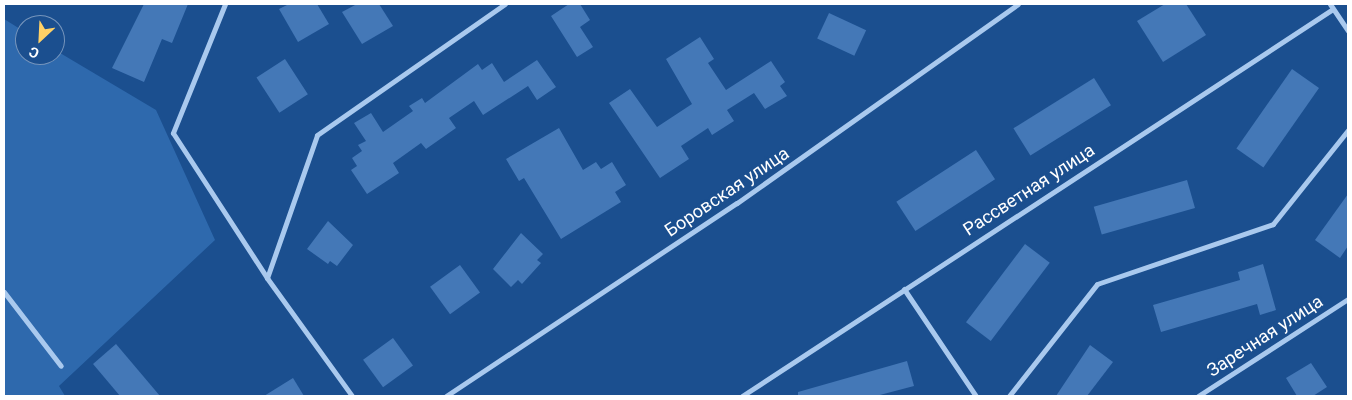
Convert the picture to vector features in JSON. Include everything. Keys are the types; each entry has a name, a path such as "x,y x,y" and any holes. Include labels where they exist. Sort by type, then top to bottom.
{"street":[{"path":"225,4 172,133 267,278 352,396"},
{"path":"267,278 317,135 505,4"},
{"name":"Боровская улица","path":"446,396 737,203 1018,4"},
{"path":"1331,6 1348,31"},
{"name":"Рассветная улица","path":"742,396 1331,6"},
{"path":"1009,396 1097,284 1273,224 1348,130"},
{"path":"904,289 976,396"},
{"path":"4,292 61,366"},
{"name":"Заречная улица","path":"1198,396 1348,299"}],"shaded area":[{"path":"4,19 15,26 15,65 65,65 65,56 156,110 215,240 59,386 65,396 4,396"}],"building":[{"path":"144,4 188,4 172,43 162,39 144,82 112,68"},
{"path":"289,4 317,4 329,24 298,42 279,9"},
{"path":"357,4 379,4 393,26 362,44 342,12"},
{"path":"569,4 580,4 590,20 580,27 593,47 577,57 551,16"},
{"path":"1165,4 1186,4 1206,35 1163,62 1137,21"},
{"path":"829,13 866,30 854,56 817,38"},
{"path":"700,37 714,59 708,63 726,90 771,61 785,82 780,86 787,96 765,109 754,93 727,110 734,121 712,135 708,128 681,146 689,159 660,178 609,103 630,89 657,127 692,104 666,59"},
{"path":"285,59 308,94 279,113 256,78"},
{"path":"537,60 556,87 537,100 528,86 483,115 474,101 449,118 456,128 426,149 421,143 393,163 399,173 367,194 351,170 357,166 352,158 362,151 358,145 366,141 354,123 371,113 383,132 413,111 409,106 422,98 425,103 478,64 482,70 492,63 504,82"},
{"path":"1292,69 1319,88 1263,167 1236,148"},
{"path":"1094,78 1111,105 1030,155 1013,128"},
{"path":"559,128 583,170 596,162 601,169 612,162 626,185 615,192 621,202 561,239 524,178 519,181 506,159"},
{"path":"976,150 995,179 915,231 896,202"},
{"path":"1187,180 1195,208 1102,235 1094,207"},
{"path":"1348,194 1348,246 1340,258 1315,240"},
{"path":"328,221 353,245 337,266 330,261 328,264 307,249"},
{"path":"521,233 543,254 537,260 541,263 522,284 518,280 511,287 493,269"},
{"path":"1025,244 1050,263 991,341 966,322"},
{"path":"1263,264 1276,310 1260,315 1257,304 1161,332 1153,305 1240,280 1238,272"},
{"path":"460,265 480,293 450,314 430,287"},
{"path":"393,338 413,366 383,387 363,360"},
{"path":"116,344 160,396 120,396 93,364"},
{"path":"1090,345 1113,362 1087,396 1056,396"},
{"path":"907,361 914,386 876,396 798,396 798,392"},
{"path":"1311,363 1327,387 1313,396 1297,396 1286,378"},
{"path":"293,378 304,396 264,396"}]}
